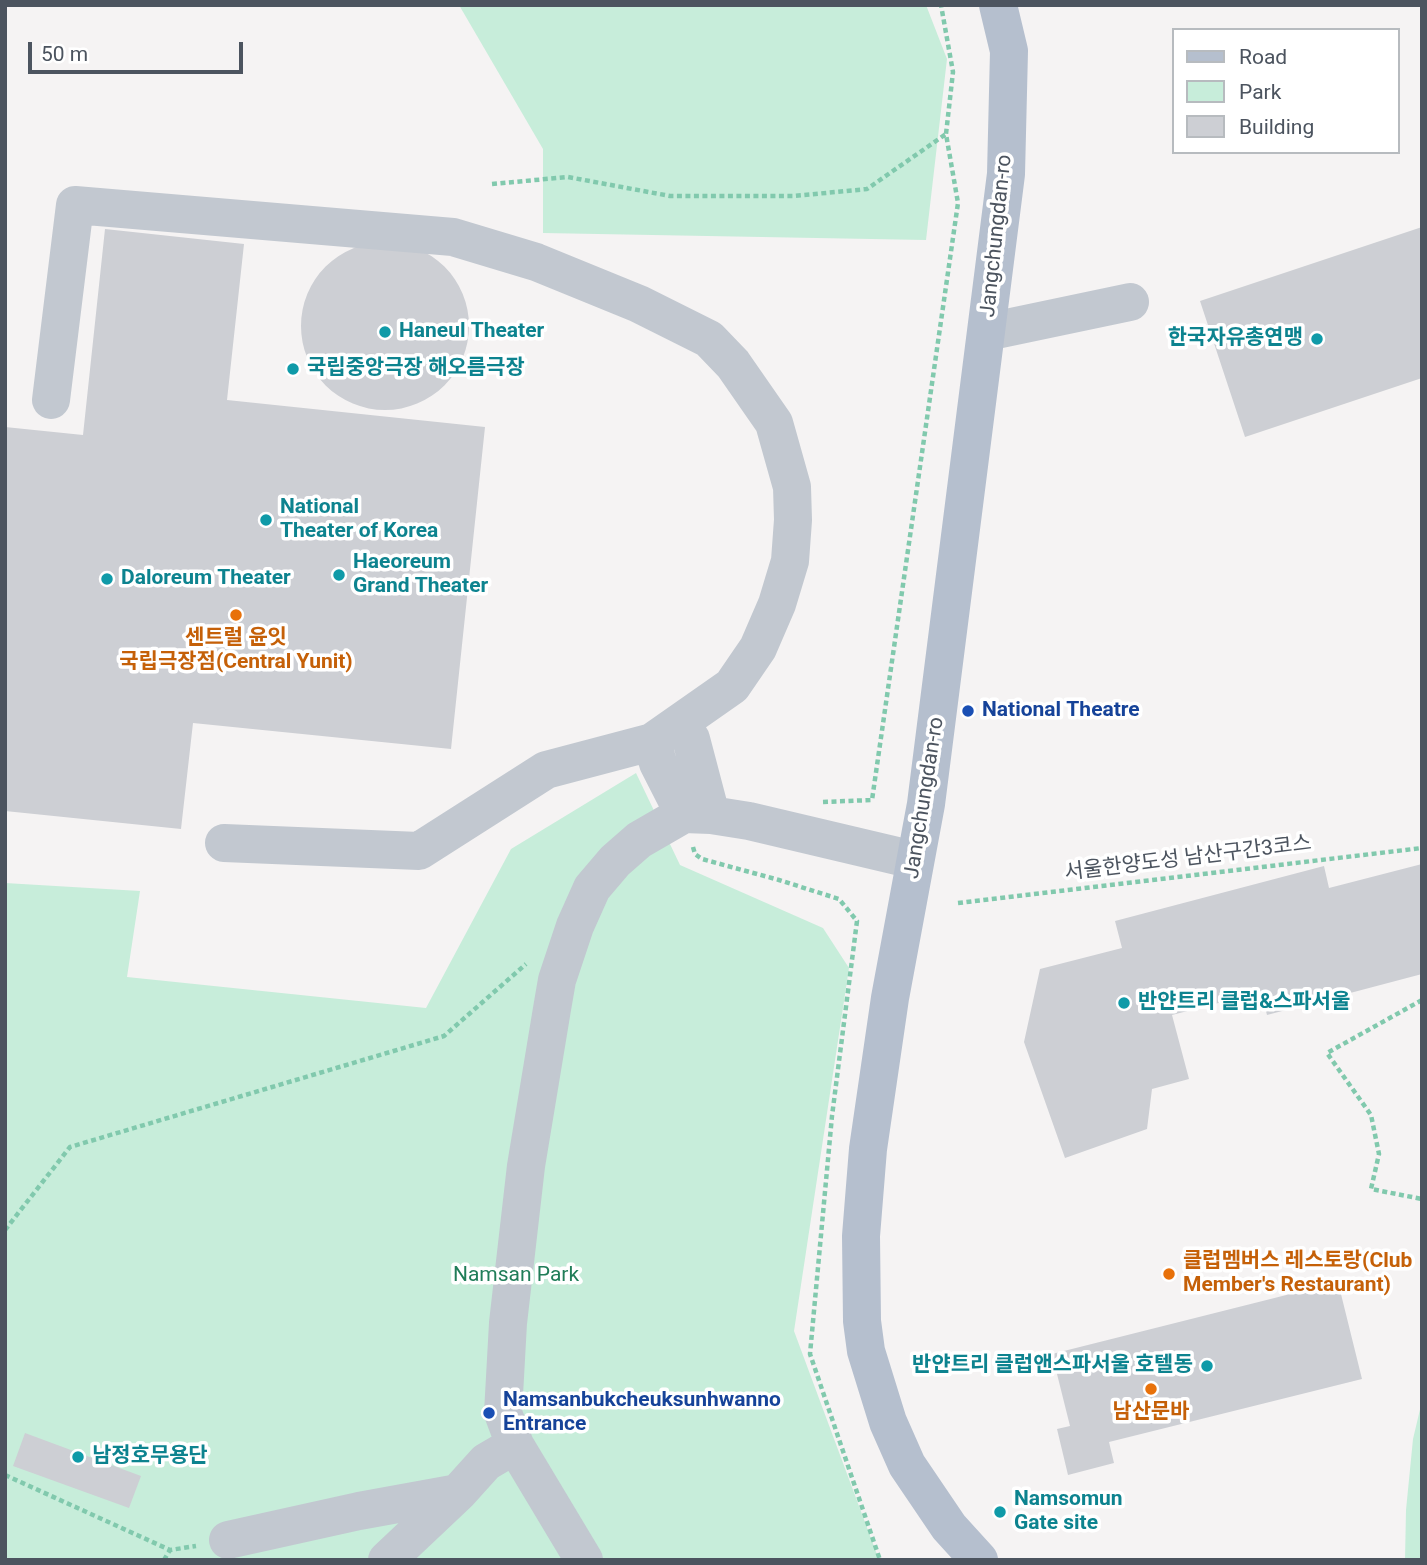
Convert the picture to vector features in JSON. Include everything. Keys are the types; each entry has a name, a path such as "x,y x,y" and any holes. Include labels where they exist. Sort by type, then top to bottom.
{"main road":[{"name":"Jangchungdan-ro","path":"979,1560 949,1527 907,1465 873,1379 862,1321 861,1236 868,1149 890,998 926,804 939,710 1006,174 1009,51 998,5"}],"street":[{"path":"51,400 75,205 453,237 536,262 675,321 709,339 733,364 774,423 792,487 790,561 777,604 758,648 732,686 666,733 546,770 419,851 224,843"},
{"path":"986,332 1130,302"},
{"path":"666,733 691,739 697,815"},
{"path":"584,1560 515,1445 502,1413 508,1323 526,1166 557,980 575,926 592,888 615,860 639,840 697,815 749,821 915,860"},
{"path":"387,1560 458,1493 486,1462 515,1445"},
{"path":"228,1540 359,1511 458,1493"}],"path":[{"path":"872,800 958,203 946,134 953,72 941,5"},
{"path":"492,184 568,177 670,195 794,196 867,189 946,134"},
{"path":"697,815 695,855 839,899 857,921"},
{"name":"서울한양도성 남산구간3코스","path":"958,903 1422,848"},
{"path":"5,1230 70,1147 444,1036 530,961"},
{"path":"1422,1000 1327,1053 1371,1115 1379,1154 1371,1189 1422,1199"},
{"path":"5,1475 170,1550 228,1540"},
{"path":"164,1560 170,1550"}],"green space":[{"path":"459,5 926,5 947,59 926,240 543,233 543,149"},
{"name":"Namsan Park","path":"636,773 680,865 823,928 849,968 794,1331 879,1560 5,1560 5,883 140,891 127,977 426,1008 511,849"},
{"path":"1422,1401 1422,1560 1405,1560 1406,1510 1413,1439"}],"building":[{"name":"한국자유총연맹","path":"1422,227 1422,378 1245,437 1200,301"},
{"path":"105,229 244,244 227,400 485,427 451,749 193,723 181,829 5,811 5,427 83,435"},
{"name":"Haneul Theater","path":"385,242 417,249 444,267 462,294 469,326 462,358 444,385 417,403 385,410 353,403 326,385 308,358 301,326 308,294 326,267 353,249"},
{"name":"반얀트리 클럽&스파서울","path":"1422,864 1422,974 1267,1015 1261,992 1172,1015 1189,1079 1152,1089 1147,1129 1065,1158 1024,1042 1040,969 1122,948 1115,921 1324,866 1329,888"},
{"name":"반얀트리 클럽앤스파서울 호텔동","path":"1338,1282 1362,1379 1109,1442 1114,1463 1068,1475 1057,1429 1070,1426 1052,1354"},
{"path":"25,1433 141,1476 129,1508 13,1466"}],"place":[{"name":"Haneul Theater","path":"385,332"},
{"name":"한국자유총연맹","path":"1317,339"},
{"name":"국립중앙극장 해오름극장","path":"293,369"},
{"name":"National Theater of Korea","path":"266,520"},
{"name":"Haeoreum Grand Theater","path":"339,575"},
{"name":"Daloreum Theater","path":"107,579"},
{"name":"센트럴 윤잇 국립극장점(Central Yunit)","path":"236,615"},
{"name":"National Theatre","path":"968,711"},
{"name":"반얀트리 클럽&스파서울","path":"1124,1003"},
{"name":"클럽멤버스 레스토랑(Club Member's Restaurant)","path":"1169,1274"},
{"name":"반얀트리 클럽앤스파서울 호텔동","path":"1207,1366"},
{"name":"남산문바","path":"1151,1389"},
{"name":"Namsanbukcheuksunhwanno Entrance","path":"489,1413"},
{"name":"남정호무용단","path":"78,1457"},
{"name":"Namsomun Gate site","path":"1000,1512"}]}
